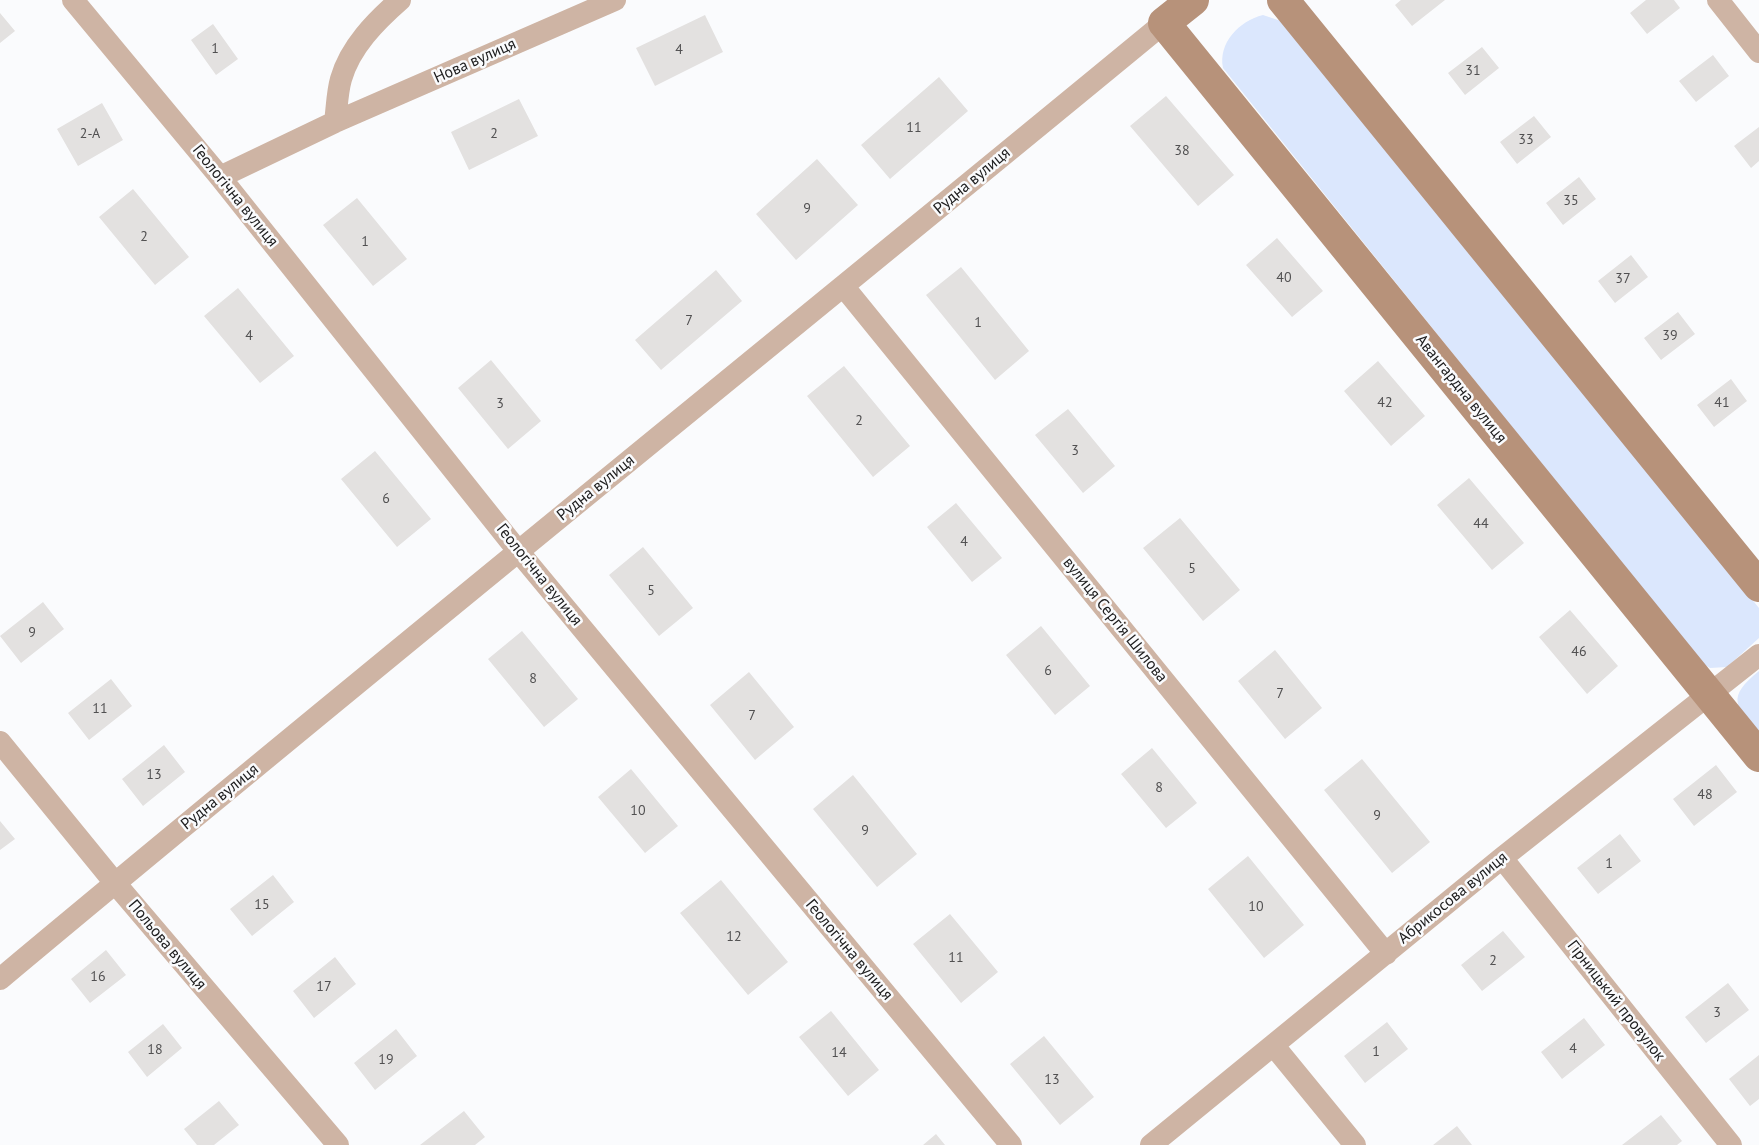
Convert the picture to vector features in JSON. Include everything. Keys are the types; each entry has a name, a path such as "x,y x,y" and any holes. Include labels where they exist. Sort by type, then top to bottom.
{"street":[{"name":"Геологічна вулиця","path":"74,0 220,177 518,551 1011,1145"},
{"path":"335,122 341,79 347,64 360,41 377,20 400,0"},
{"name":"Нова вулиця","path":"220,177 335,122 615,0"},
{"name":"Рудна вулиця","path":"0,979 518,551 1193,0"},
{"path":"1283,0 1759,586"},
{"path":"1718,0 1759,52"},
{"name":"Авангардна вулиця","path":"1164,22 1759,756"},
{"name":"вулиця Сергія Шилова","path":"844,287 1386,954"},
{"name":"Абрикосова вулиця","path":"1151,1145 1502,858 1759,655"},
{"name":"Польова вулиця","path":"0,742 115,883 338,1145"},
{"name":"Гірницький провулок","path":"1502,858 1731,1145"},
{"path":"1274,1046 1355,1145"}],"shaded area":[{"path":"1263,15 1281,21 1759,608 1759,638 1727,667 1710,668 1702,663 1223,68 1224,50 1232,34 1246,22"},
{"path":"1759,671 1759,734 1744,716 1738,702 1738,695"}],"building":[{"path":"1401,0 1445,0 1412,26 1395,5"},
{"path":"1646,0 1674,0 1680,8 1647,34 1630,13"},
{"path":"0,13 15,31 0,43"},
{"path":"705,15 723,52 655,86 636,48"},
{"path":"213,24 238,59 216,75 191,40"},
{"path":"1482,47 1499,68 1465,95 1448,73"},
{"path":"1713,55 1729,76 1696,102 1679,81"},
{"path":"939,77 968,111 890,179 861,145"},
{"path":"1166,96 1234,175 1198,206 1130,126"},
{"path":"519,99 538,136 469,170 451,132"},
{"path":"102,103 123,140 78,166 57,129"},
{"path":"1534,116 1551,137 1517,164 1500,142"},
{"path":"1759,127 1759,161 1751,168 1734,146"},
{"path":"817,159 858,205 796,260 756,214"},
{"path":"1579,177 1596,199 1563,225 1546,203"},
{"path":"133,189 189,257 155,285 99,217"},
{"path":"357,198 407,259 373,286 323,225"},
{"path":"1277,238 1323,291 1292,317 1246,265"},
{"path":"1631,255 1648,277 1615,303 1598,281"},
{"path":"961,267 1029,351 995,380 926,295"},
{"path":"716,270 742,301 661,370 635,340"},
{"path":"238,288 294,356 260,383 204,316"},
{"path":"1678,312 1695,334 1661,360 1644,338"},
{"path":"491,360 541,421 508,449 458,388"},
{"path":"1378,361 1425,416 1391,446 1344,391"},
{"path":"844,366 910,446 873,477 807,396"},
{"path":"1731,379 1747,401 1714,427 1697,405"},
{"path":"1068,409 1115,466 1083,493 1035,435"},
{"path":"375,451 431,519 397,547 341,479"},
{"path":"1469,478 1524,543 1492,570 1437,505"},
{"path":"956,503 1002,558 972,582 927,527"},
{"path":"1180,518 1240,590 1203,621 1143,548"},
{"path":"643,547 693,608 659,636 609,575"},
{"path":"43,602 64,629 21,663 0,636"},
{"path":"1570,610 1618,666 1587,694 1539,637"},
{"path":"1041,626 1090,686 1055,715 1006,655"},
{"path":"522,631 578,699 544,727 488,659"},
{"path":"1275,650 1322,708 1285,739 1238,681"},
{"path":"749,672 794,727 755,760 710,705"},
{"path":"111,679 132,706 89,740 68,713"},
{"path":"164,745 185,772 143,806 122,779"},
{"path":"1152,748 1197,803 1166,828 1121,774"},
{"path":"1362,759 1430,842 1392,873 1324,790"},
{"path":"1716,765 1737,792 1694,826 1673,799"},
{"path":"631,769 678,826 645,853 598,797"},
{"path":"853,775 917,854 877,887 813,809"},
{"path":"0,821 15,839 0,850"},
{"path":"1620,834 1641,861 1598,894 1577,868"},
{"path":"1248,856 1304,925 1264,958 1208,889"},
{"path":"273,875 294,902 252,936 230,909"},
{"path":"721,880 788,962 748,995 680,913"},
{"path":"950,914 998,972 961,1003 913,944"},
{"path":"1503,931 1525,957 1482,991 1461,965"},
{"path":"106,950 126,975 90,1003 71,979"},
{"path":"335,957 356,984 314,1018 293,991"},
{"path":"1728,983 1749,1010 1706,1043 1685,1017"},
{"path":"831,1011 879,1070 848,1096 799,1037"},
{"path":"1584,1018 1605,1045 1562,1079 1541,1052"},
{"path":"1387,1022 1408,1049 1365,1083 1344,1056"},
{"path":"163,1024 182,1048 147,1077 128,1052"},
{"path":"396,1029 417,1056 375,1090 354,1063"},
{"path":"1044,1036 1094,1097 1060,1125 1010,1064"},
{"path":"1759,1055 1759,1099 1750,1106 1729,1079"},
{"path":"219,1101 239,1125 214,1145 197,1145 184,1129"},
{"path":"464,1111 485,1137 475,1145 420,1145"},
{"path":"1661,1115 1682,1141 1677,1145 1622,1145"},
{"path":"1457,1126 1472,1145 1433,1145"},
{"path":"936,1134 945,1145 923,1145"}]}
